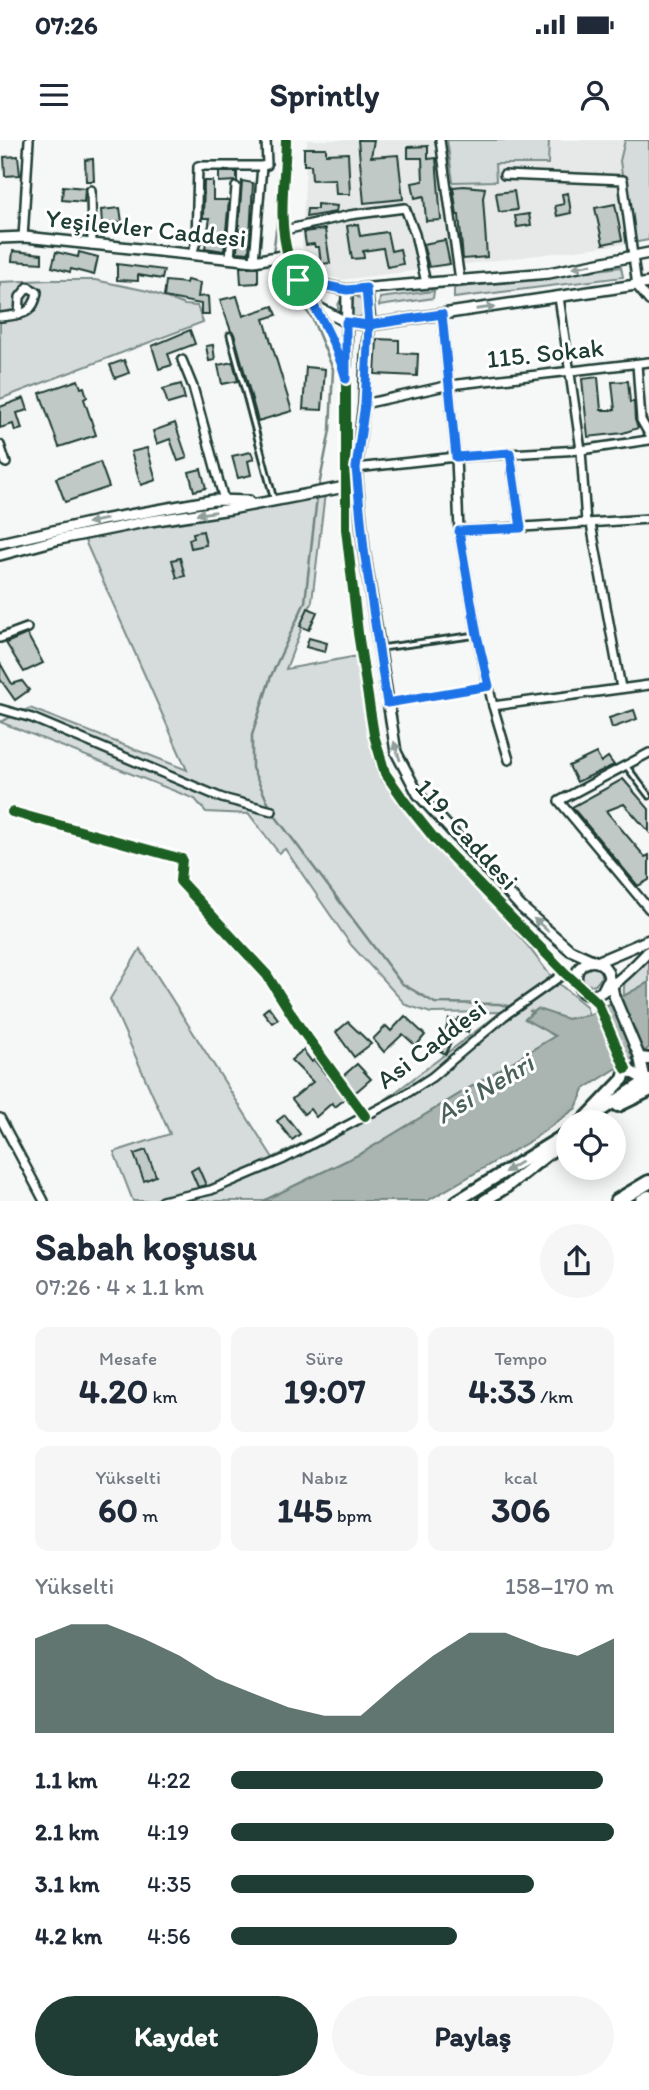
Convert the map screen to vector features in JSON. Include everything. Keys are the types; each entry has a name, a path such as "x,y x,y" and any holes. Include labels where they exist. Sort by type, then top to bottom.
{"main road":[{"path":"645,1059 646,1086"},
{"path":"594,1110 623,1079 626,1069 646,1086"},
{"path":"604,1110 646,1086"},
{"path":"609,1110 646,1086"},
{"path":"457,1201 556,1140"},
{"path":"484,1201 556,1148"},
{"path":"617,1201 649,1182"},
{"path":"642,1201 649,1197"}],"street":[{"path":"23,237 29,140"},
{"path":"192,254 196,243 198,166 267,165 265,140"},
{"name":"119. Caddesi","path":"286,140 283,256 325,322 340,356 346,379"},
{"path":"440,140 460,280"},
{"path":"254,261 262,166"},
{"path":"504,175 624,180 637,286 649,301"},
{"path":"230,258 236,187"},
{"path":"91,190 92,245"},
{"path":"285,230 350,215 405,208 415,234 426,283"},
{"name":"Yeşilevler Caddesi","path":"0,238 23,237 254,261 283,256"},
{"path":"298,280 347,290 550,273 649,253"},
{"path":"314,305 346,322 369,325 649,283"},
{"name":"119. Caddesi","path":"366,288 369,325 365,404 356,468 364,550 396,752 418,794 521,907 570,950 597,962"},
{"name":"119. Caddesi","path":"347,290 346,529 358,633 374,735 385,773 434,838 565,974 597,1002 626,1069"},
{"path":"559,297 581,450 588,524 621,688"},
{"path":"442,314 456,457 459,531 477,635 493,706 509,760"},
{"path":"0,317 19,315"},
{"path":"182,360 193,387 225,500"},
{"name":"115. Sokak","path":"365,404 450,385 649,362"},
{"path":"637,364 641,420 649,434"},
{"path":"356,468 456,457 581,450 649,440"},
{"path":"0,445 6,463"},
{"path":"510,453 521,528"},
{"path":"0,555 60,539 345,486"},
{"path":"0,543 102,520 214,500 261,502"},
{"path":"459,531 649,519"},
{"path":"0,638 27,628"},
{"path":"493,706 649,685"},
{"path":"0,710 32,718 222,798 272,811"},
{"path":"649,753 559,801 649,909"},
{"path":"12,812 182,859 180,881 267,975 299,1026 365,1116"},
{"path":"649,940 597,962 586,963 578,970 576,981 582,990 591,995 613,991 649,951"},
{"path":"597,962 609,973 613,991 645,1059"},
{"path":"602,992 608,984 609,973"},
{"name":"Asi Caddesi","path":"162,1201 211,1190 284,1159 365,1116 432,1077 504,1016 565,974"},
{"path":"0,1118 44,1201"}],"lane":[{"path":"230,335 274,500"},
{"path":"379,648 477,635"},
{"path":"387,703 489,686"},
{"path":"626,766 649,796"}],"shaded area":[{"path":"307,140 625,140 620,161 632,243 341,280 326,275 311,263 302,246"},
{"path":"447,140 549,140 548,164 495,164 496,181 453,182"},
{"path":"625,140 649,140 649,240 632,243 620,161"},
{"path":"621,267 623,277 454,298 454,288"},
{"path":"95,280 148,291 185,305 197,306 203,322 0,399 0,282"},
{"path":"434,291 433,298 379,306 380,298"},
{"path":"351,295 360,299 364,308 360,317 351,321 342,317 338,308 342,299"},
{"path":"325,493 312,601 286,669 358,656 375,763 382,781 527,945 553,979 586,1006 589,1015 567,1019 537,1009 525,1019 555,1036 362,1153 263,1201 133,1201 114,1152 170,1134 110,999 140,949 273,1158 381,1103 501,1012 431,1013 406,1005 351,945 285,849 279,853 249,814 206,812 195,799 0,722 30,708 187,770 82,534"},
{"path":"649,955 649,982 624,996 627,977"},
{"path":"591,965 598,968 601,975 598,982 591,985 584,982 581,975 584,968"}],"water":[{"name":"Asi Nehri","path":"649,982 649,1048 584,1089 573,1110 556,1110 556,1123 532,1140 427,1201 263,1201 362,1153 555,1036 525,1019 538,1009 567,1019 589,1015"}],"building":[{"path":"358,140 374,140 371,157 398,155 403,199 364,203"},
{"path":"428,146 428,159 436,158 441,220 426,221 424,196 415,198 412,183 423,181 422,158 408,158 408,147"},
{"path":"304,148 326,148 326,154 348,153 350,194 336,194 335,179 312,180 311,165 304,165"},
{"path":"18,156 20,175 5,176 4,157"},
{"path":"93,159 94,181 86,181 85,160"},
{"path":"219,172 237,172 237,181 219,182"},
{"path":"204,181 213,181 213,200 229,200 224,251 205,248 210,218 203,218"},
{"path":"242,181 253,183 249,253 237,252"},
{"path":"63,186 85,188 84,202 62,200"},
{"path":"453,187 485,188 483,198 487,257 463,259"},
{"path":"514,191 517,210 499,212 496,193"},
{"path":"568,193 571,213 557,216 555,206 564,204 562,194"},
{"path":"317,204 337,206 336,212 306,217 307,209 317,209"},
{"path":"615,204 622,240 603,244 595,208"},
{"path":"120,208 122,222 102,224 101,210"},
{"path":"529,214 531,225 517,227 515,216"},
{"path":"358,224 360,236 387,232 391,251 400,249 403,264 387,267 383,248 363,251 364,258 352,259 347,226"},
{"path":"325,229 330,263 321,264 319,247 314,244 306,245 304,232"},
{"path":"445,240 450,264 429,267 423,244"},
{"path":"13,251 42,254 42,263 12,261"},
{"path":"56,252 78,257 79,252 98,257 94,275 52,267"},
{"path":"117,264 164,270 162,279 138,275 138,281 117,280"},
{"path":"240,267 258,267 258,283 241,284"},
{"path":"187,280 200,283 198,297 208,296 209,314 201,314 201,304 164,297 166,281 186,283"},
{"path":"237,296 243,316 273,306 277,315 264,319 292,411 258,421 234,334 220,300"},
{"path":"190,330 195,344 168,354 172,365 159,369 152,346"},
{"path":"377,339 399,340 399,353 418,354 417,376 375,374"},
{"path":"213,345 215,360 209,361 206,346"},
{"path":"124,360 129,373 115,378 110,365"},
{"path":"233,362 238,381 222,384 218,365"},
{"path":"306,367 325,369 322,410 303,409"},
{"path":"598,377 601,410 615,410 612,382 628,381 630,402 634,402 638,428 623,433 588,437 582,379"},
{"path":"78,380 81,388 84,387 87,397 84,399 96,435 59,447 40,393"},
{"path":"181,384 185,399 168,404 163,389"},
{"path":"24,398 28,410 17,413 22,429 15,431 13,424 0,428 0,407"},
{"path":"175,423 187,458 178,461 170,439 157,444 153,431"},
{"path":"147,448 156,480 141,485 131,452"},
{"path":"251,452 254,459 248,461 251,475 238,478 232,456"},
{"path":"100,462 109,487 65,502 56,478"},
{"path":"201,469 206,488 194,491 189,472"},
{"path":"203,531 206,545 191,548 189,539 194,538 193,533"},
{"path":"180,558 185,576 177,578 172,560"},
{"path":"308,608 317,612 309,630 300,626"},
{"path":"27,634 43,663 24,672 6,643"},
{"path":"309,638 327,643 325,652 306,647"},
{"path":"0,663 12,684 22,681 29,690 15,700 0,679"},
{"path":"634,710 637,719 612,728 609,718"},
{"path":"596,753 601,762 608,757 614,765 577,782 569,766"},
{"path":"623,779 649,809 649,832 624,804 606,811 645,857 649,855 649,880 638,886 572,807"},
{"path":"269,1007 278,1019 272,1023 263,1012"},
{"path":"405,1016 425,1035 416,1046 403,1034 384,1052 373,1039 386,1026 391,1031"},
{"path":"459,1018 471,1021 468,1032 456,1029 446,1054 438,1050 449,1019 458,1021"},
{"path":"348,1022 371,1044 354,1057 336,1032"},
{"path":"303,1050 345,1099 335,1107 332,1103 316,1117 310,1109 304,1114 292,1099 313,1082 291,1060"},
{"path":"357,1064 371,1079 354,1091 343,1076"},
{"path":"285,1115 300,1134 292,1140 277,1121"},
{"path":"146,1150 156,1176 144,1181 134,1154"},
{"path":"198,1167 206,1185 198,1187 191,1171"}],"waterway":[{"path":"273,255 279,206"},
{"path":"272,262 272,266 312,318 333,369 330,430 319,486"},
{"path":"270,807 252,768 252,735 271,676 305,602 317,497"},
{"path":"273,813 401,983 435,1003 499,1004 512,1007"}],"cycle path":[{"path":"286,140 283,199 285,244 297,275 328,330 346,379 346,529 358,633 374,735 385,773 434,838 565,973 597,1002 626,1069"},
{"path":"12,812 182,859 180,881 267,975 299,1026 365,1116"}],"route":[{"path":"298,280 325,322 340,356 346,379 346,322 369,325 365,404 356,468 364,550 387,703 489,686 459,531 521,528 510,453 456,457 442,314 369,325 366,288 347,290 298,280"}]}
